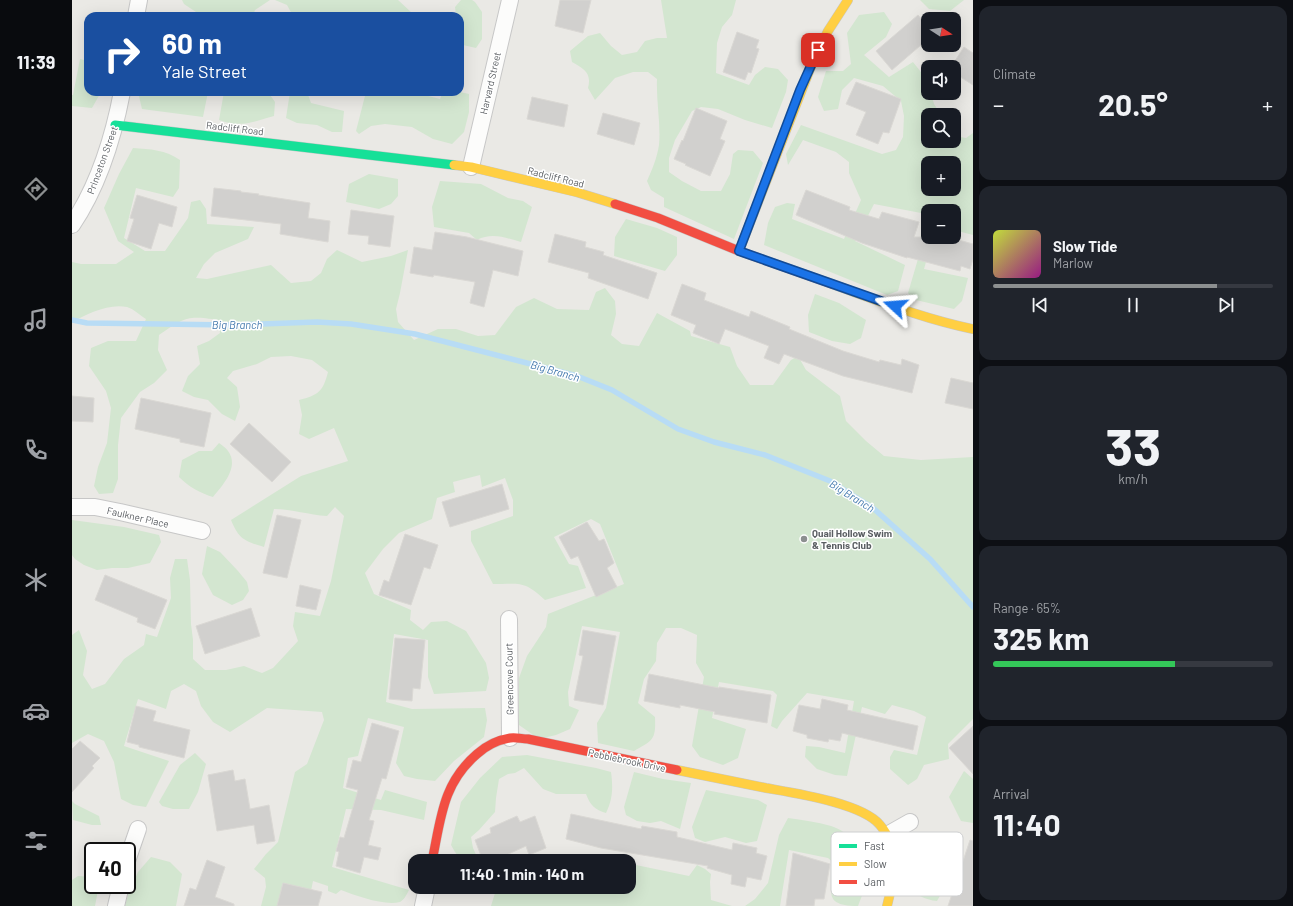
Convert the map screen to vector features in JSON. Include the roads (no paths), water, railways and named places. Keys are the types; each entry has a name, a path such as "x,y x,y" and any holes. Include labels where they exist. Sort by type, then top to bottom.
{"street":[{"path":"137,12 139,0"},
{"name":"Harvard Street","path":"471,167 510,0"},
{"path":"739,251 800,90 822,41 835,18 848,0"},
{"name":"Princeton Street","path":"72,225 92,192 115,125 121,96"},
{"name":"Radcliff Road","path":"115,125 471,167 582,194 658,218 739,251 915,314 944,323 973,329"},
{"name":"Faulkner Place","path":"72,507 95,508 120,512 202,531"},
{"name":"Greencove Court","path":"509,619 510,738"},
{"name":"Pebblebrook Drive","path":"434,854 447,794 457,776 473,756 491,744 510,738 528,739 826,800 862,813 879,823 885,832"},
{"path":"892,832 910,822"},
{"path":"134,842 138,829"},
{"path":"116,906 119,894"},
{"path":"423,906 426,894"},
{"name":"Pebblebrook Drive","path":"887,906 888,896"}],"waterway":[{"name":"Big Branch","path":"72,320 87,323 232,325 317,322 351,324 415,334 577,376 612,390 678,429 714,442 765,455 830,481 873,508 930,559 973,607"}],"place":[{"name":"Quail Hollow Swim & Tennis Club","path":"804,539"}]}
